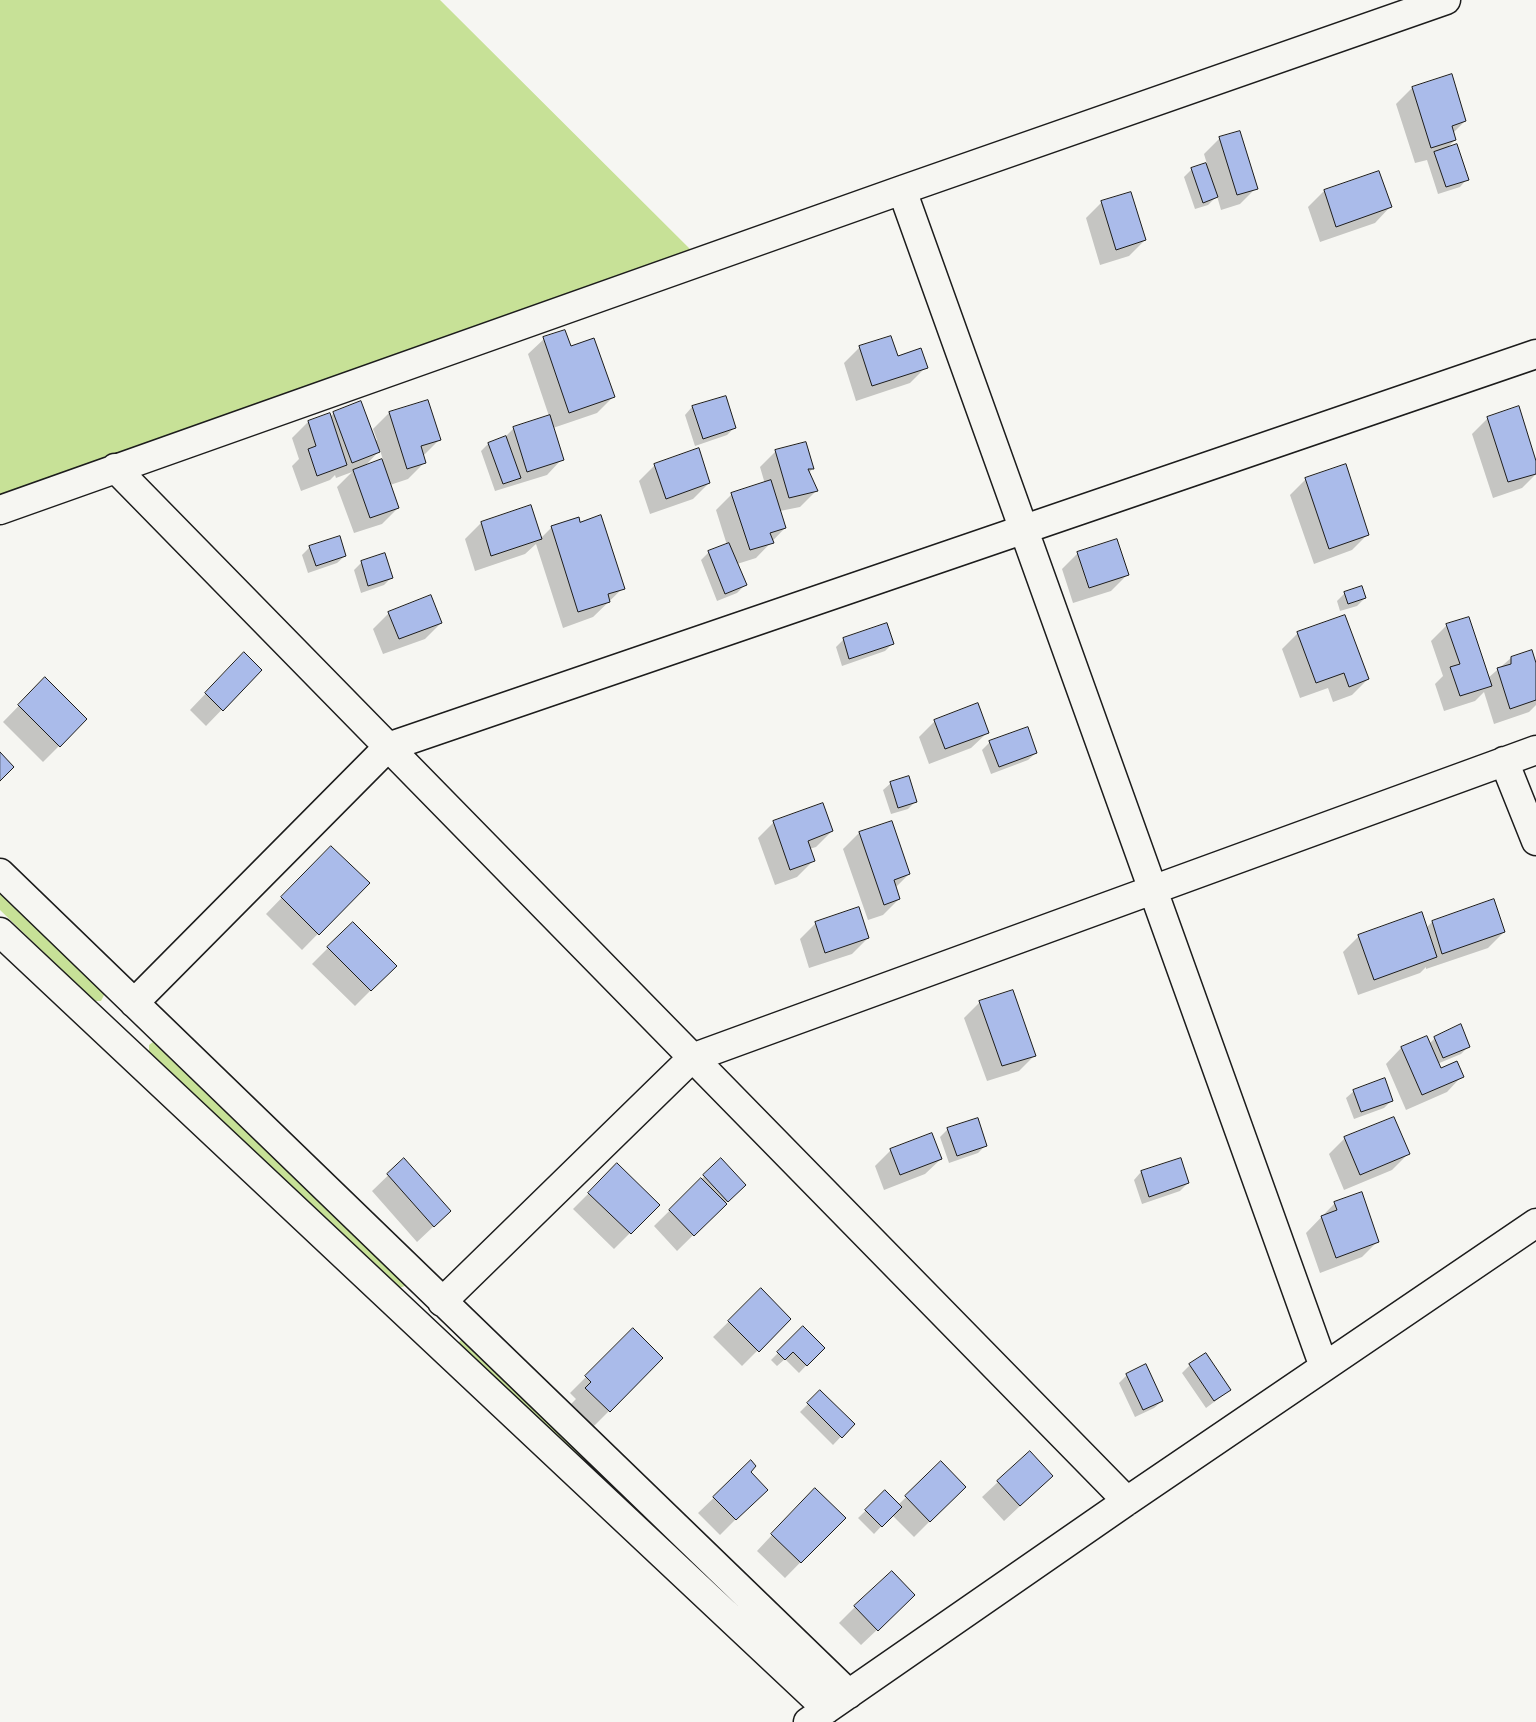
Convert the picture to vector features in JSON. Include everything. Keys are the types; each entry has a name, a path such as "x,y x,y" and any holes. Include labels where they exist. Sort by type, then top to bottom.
{"street":[{"path":"0,510 902,190 1446,0"},
{"path":"902,190 1324,1367"},
{"path":"134,1003 388,747 1536,354"},
{"path":"115,468 1127,1501"},
{"path":"442,1302 692,1058 1536,750"},
{"path":"1504,761 1536,841"},
{"path":"0,873 442,1302 828,1708"},
{"path":"0,932 828,1708"},
{"path":"828,1708 1127,1501 1536,1223"}],"green space":[{"path":"0,0 440,0 693,252 0,502"},
{"path":"0,890 105,993 101,1001 94,1001 0,910"},
{"path":"153,1042 406,1283 405,1286 396,1289 149,1052 149,1045"},
{"path":"463,1338 827,1691 457,1344"}],"building":[{"path":"1452,74 1466,121 1452,126 1456,140 1431,148 1412,87"},
{"path":"1240,131 1258,189 1237,195 1219,137"},
{"path":"1457,144 1469,180 1446,187 1434,152"},
{"path":"1206,163 1218,197 1203,203 1191,168"},
{"path":"1379,171 1392,207 1336,227 1324,190"},
{"path":"1131,192 1146,240 1116,250 1101,201"},
{"path":"565,330 571,346 594,338 615,397 569,413 543,337"},
{"path":"891,336 898,356 921,348 928,368 872,386 859,346"},
{"path":"726,396 736,428 703,439 692,406"},
{"path":"428,400 441,440 421,446 426,463 407,469 389,412"},
{"path":"361,401 380,452 352,463 333,412"},
{"path":"1519,406 1536,461 1536,474 1508,482 1487,417"},
{"path":"330,413 347,465 317,476 308,449 316,446 308,421"},
{"path":"550,415 564,460 527,472 513,427"},
{"path":"506,436 521,478 503,484 488,443"},
{"path":"806,442 814,469 808,469 818,491 789,498 775,450"},
{"path":"699,448 710,483 666,499 654,464"},
{"path":"382,459 399,508 370,518 353,470"},
{"path":"1346,464 1369,535 1329,549 1305,478"},
{"path":"771,480 786,528 770,533 774,543 750,550 731,493"},
{"path":"531,505 542,539 491,556 481,522"},
{"path":"601,515 625,589 608,594 610,602 578,612 551,526 579,517 580,522"},
{"path":"340,536 346,556 316,566 309,546"},
{"path":"1117,539 1129,575 1089,588 1077,552"},
{"path":"729,543 747,585 725,594 708,551"},
{"path":"385,553 393,578 368,586 361,561"},
{"path":"1362,586 1366,598 1348,604 1344,592"},
{"path":"431,595 442,623 399,639 388,612"},
{"path":"1345,615 1369,679 1349,687 1344,673 1316,683 1297,632"},
{"path":"1469,617 1492,686 1460,696 1450,667 1460,664 1446,624"},
{"path":"887,623 894,644 849,659 843,638"},
{"path":"1532,650 1536,663 1536,700 1510,709 1497,668 1511,664 1511,657"},
{"path":"244,652 262,670 223,711 205,693"},
{"path":"45,677 87,719 60,747 18,705"},
{"path":"978,703 989,733 945,749 934,720"},
{"path":"1028,727 1037,753 999,767 989,741"},
{"path":"0,752 14,767 0,781"},
{"path":"909,776 917,802 898,808 890,782"},
{"path":"823,803 833,831 808,841 815,861 790,870 773,821"},
{"path":"892,821 910,874 894,880 900,899 884,905 859,832"},
{"path":"331,846 370,883 319,935 281,897"},
{"path":"1494,899 1505,932 1442,954 1432,921"},
{"path":"859,907 869,938 825,953 815,922"},
{"path":"1422,912 1437,957 1374,980 1358,935"},
{"path":"353,922 397,966 371,991 327,947"},
{"path":"1013,990 1036,1056 1002,1066 979,1001"},
{"path":"1461,1024 1470,1047 1443,1058 1434,1037"},
{"path":"1427,1036 1441,1068 1457,1061 1464,1077 1422,1095 1401,1047"},
{"path":"1385,1078 1393,1101 1361,1112 1353,1090"},
{"path":"1394,1117 1410,1154 1360,1175 1344,1137"},
{"path":"978,1118 987,1146 957,1156 947,1128"},
{"path":"932,1133 942,1159 900,1175 890,1149"},
{"path":"404,1158 451,1211 434,1227 387,1174"},
{"path":"721,1158 746,1185 728,1202 703,1175"},
{"path":"1181,1158 1189,1183 1149,1197 1141,1171"},
{"path":"617,1163 660,1205 631,1234 588,1193"},
{"path":"701,1178 727,1204 694,1236 669,1210"},
{"path":"1362,1192 1379,1242 1336,1258 1321,1216 1337,1210 1334,1202"},
{"path":"761,1288 791,1319 759,1352 728,1321"},
{"path":"803,1326 825,1348 807,1366 793,1352 785,1360 777,1352"},
{"path":"633,1328 663,1358 610,1412 585,1388 591,1382 585,1376"},
{"path":"1206,1353 1231,1390 1214,1401 1189,1364"},
{"path":"1146,1364 1163,1401 1143,1410 1126,1374"},
{"path":"820,1390 855,1424 842,1438 807,1403"},
{"path":"1030,1451 1053,1476 1020,1506 997,1481"},
{"path":"751,1460 756,1466 751,1472 768,1490 736,1520 713,1497"},
{"path":"941,1461 966,1487 930,1522 905,1496"},
{"path":"815,1488 846,1518 801,1563 771,1534"},
{"path":"885,1490 902,1507 882,1527 865,1510"},
{"path":"892,1571 915,1595 878,1631 854,1606"}]}
